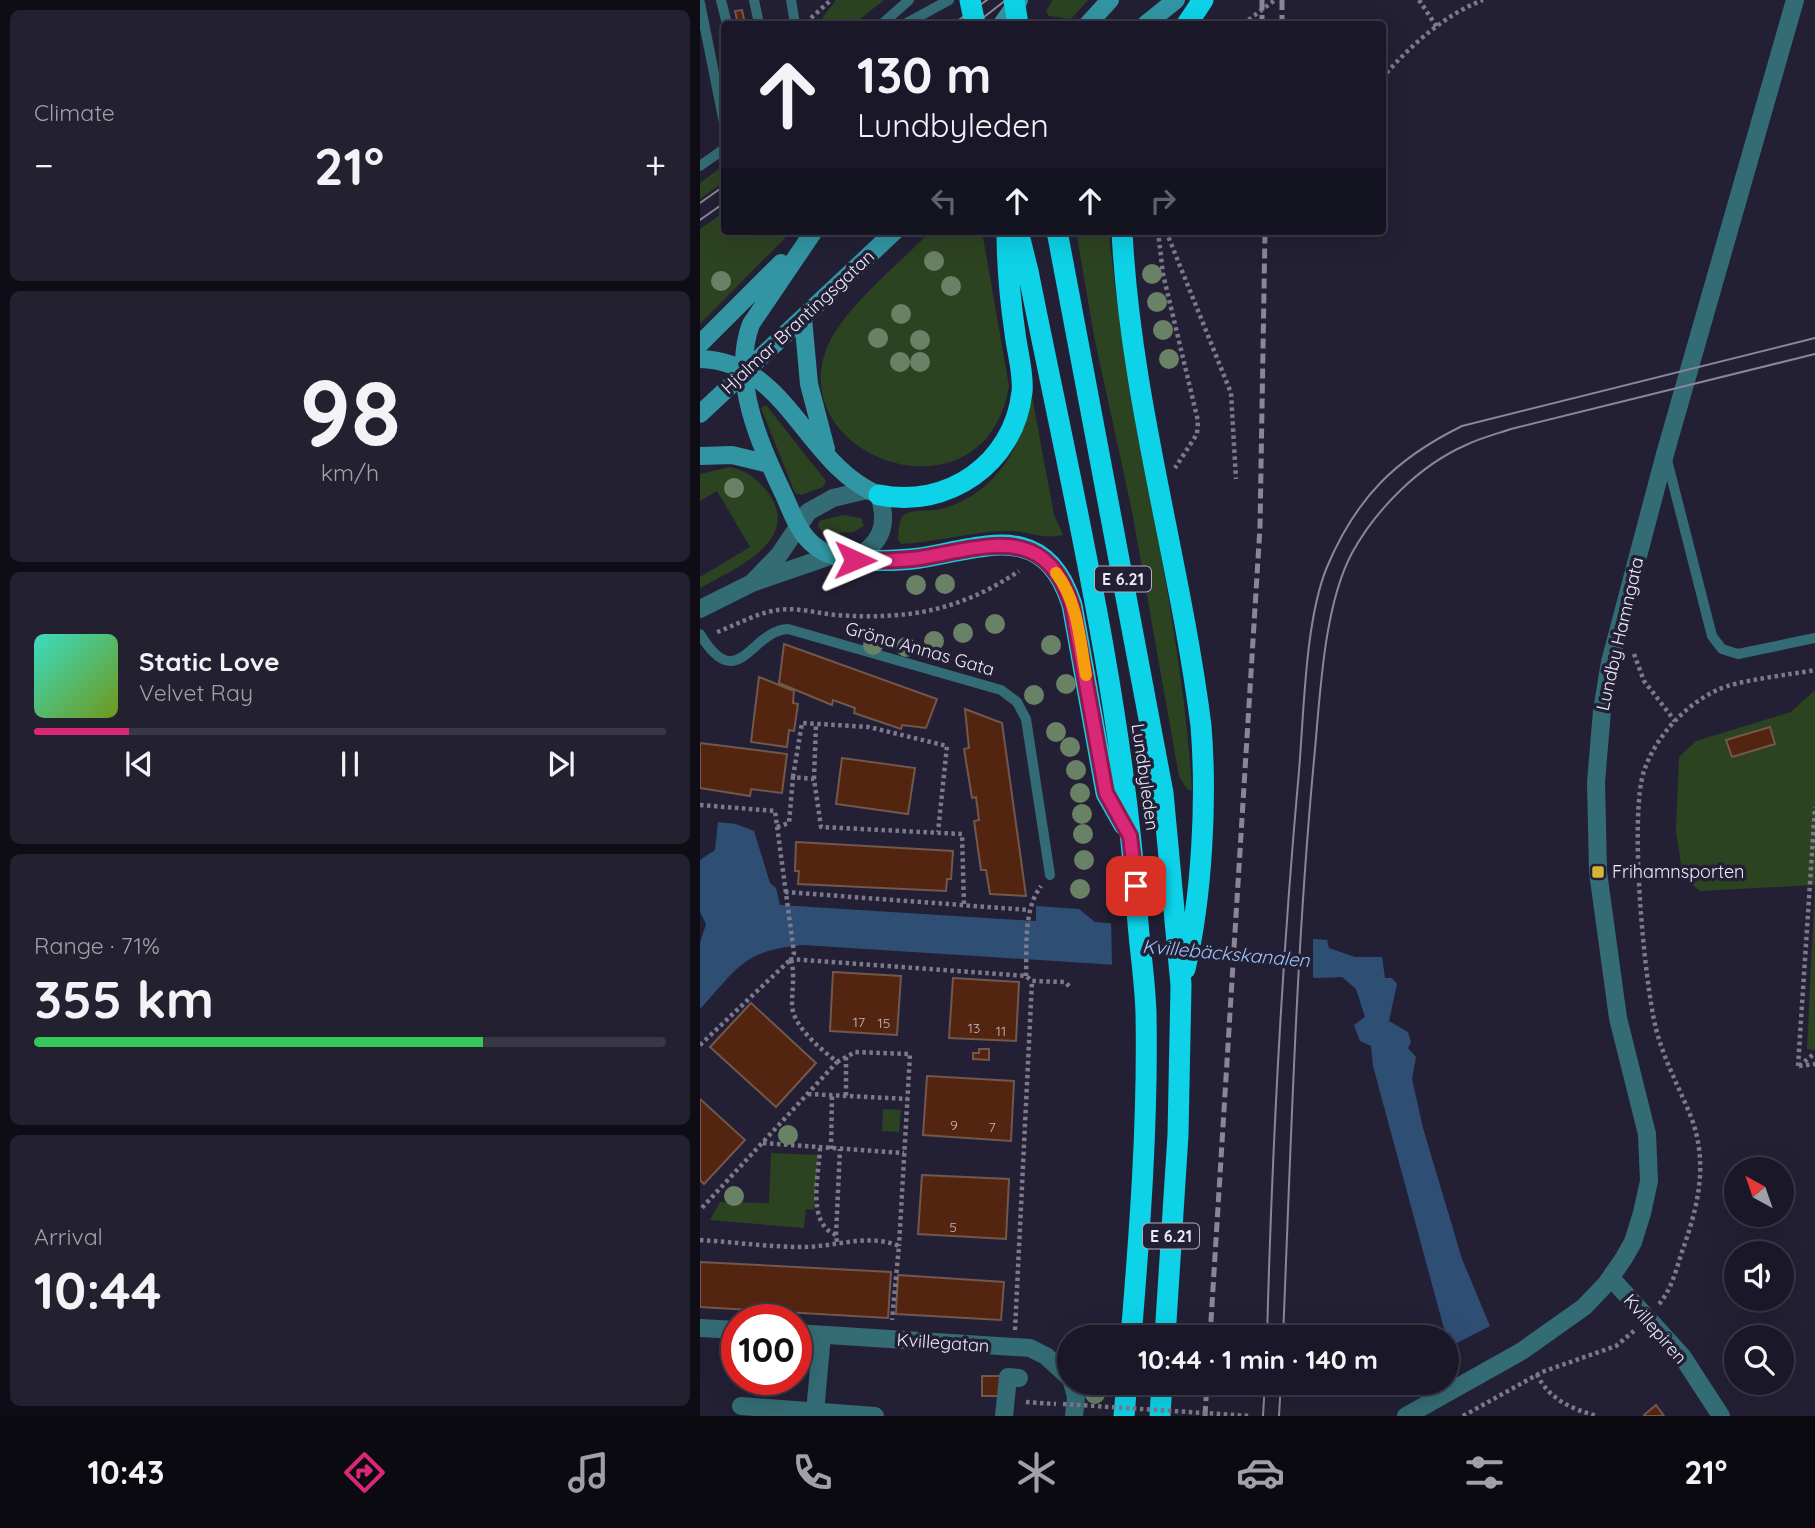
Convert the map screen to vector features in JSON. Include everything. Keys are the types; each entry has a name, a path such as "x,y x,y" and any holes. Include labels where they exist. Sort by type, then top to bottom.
{"highway":[{"path":"970,0 974,21"},
{"path":"1014,0 1018,21"},
{"path":"1189,21 1203,0"},
{"path":"873,493 911,500 939,495 980,470 1009,432 1018,412 1022,389 1007,276 1007,235"},
{"name":"Lundbyleden","path":"1019,235 1111,703 1130,836 1146,1010 1142,1198 1132,1325"},
{"path":"1122,235 1125,280 1136,362 1201,726 1203,778 1196,909 1181,985"},
{"name":"Lundbyleden","path":"1058,241 1163,793 1181,985 1178,1010 1178,1135 1166,1325"},
{"path":"855,560 899,560 1011,544 1035,552 1052,568 1067,589 1072,606 1106,793 1130,836"},
{"path":"1125,1416 1126,1395"},
{"path":"1160,1416 1161,1395"}],"main road":[{"path":"1004,21 1019,0"},
{"path":"1091,21 1110,0"},
{"path":"1150,21 1176,0"},
{"path":"700,344 809,235"},
{"path":"810,235 751,324 745,341 749,404 769,464 797,524 814,545 833,555 855,560"},
{"name":"Hjalmar Brantingsgatan","path":"700,414 891,235"},
{"path":"803,318 809,384 829,459"},
{"path":"700,359 726,362 746,372 777,394 829,459 873,493"},
{"path":"700,456 741,456 769,464"}],"street":[{"name":"Lundby Hamngata","path":"1406,1416 1522,1351 1584,1307 1611,1278 1636,1233 1649,1181 1650,1158 1611,977 1598,872 1596,782 1602,711 1610,662 1665,454 1795,0"},
{"path":"752,583 779,555 797,524 818,505 873,493 885,520 881,537 855,560"},
{"path":"700,609 752,583 833,555"},
{"name":"Kvillepiren","path":"1611,1278 1682,1356 1721,1416"},
{"path":"700,1328 721,1329"},
{"name":"Kvillegatan","path":"812,1335 1030,1349 1057,1366"},
{"path":"815,1412 822,1335"},
{"path":"1004,1416 1008,1377 1019,1378"},
{"path":"741,1406 875,1416"}],"lane":[{"path":"721,0 726,21"},
{"path":"754,0 758,21"},
{"path":"791,0 794,21"},
{"path":"885,21 909,0"},
{"path":"910,21 949,0"},
{"path":"700,3 721,108"},
{"path":"700,166 721,151"},
{"path":"1665,454 1712,636 1723,649 1738,654 1815,638"},
{"name":"Gröna Annas Gata","path":"701,636 708,648 723,658 739,659 752,653 767,634 776,629 788,629 1001,690 1017,702 1026,719 1051,875"}],"path":[{"path":"806,21 831,0"},
{"path":"1247,21 1275,0"},
{"path":"1419,0 1437,27"},
{"path":"1386,73 1400,57 1437,27 1483,0"},
{"path":"1158,235 1163,274 1198,421 1197,434 1191,447 1174,470"},
{"path":"1168,235 1231,393 1236,479"},
{"path":"701,636 773,611 794,608 838,615 894,615 959,605 993,589 1026,566"},
{"path":"1633,647 1635,662 1644,681 1675,720"},
{"path":"1463,1416 1537,1374 1616,1346 1647,1317 1671,1285 1695,1214 1700,1183 1700,1154 1691,1119 1663,1053 1656,1027 1643,914 1639,793 1644,770 1675,720 1719,689 1815,670"},
{"path":"777,827 789,823 802,723 869,727 947,746 937,832"},
{"path":"816,724 814,779 821,827 962,834 964,905"},
{"path":"793,777 814,779"},
{"path":"700,805 775,811 794,953 791,959 700,1045"},
{"path":"1798,1066 1812,887 1815,807"},
{"path":"1026,976 1029,910 1032,898 1051,875"},
{"path":"785,892 1029,910"},
{"path":"791,959 1026,976 1032,981 1065,982 1071,988"},
{"path":"791,959 795,973 792,1008 812,1041 837,1062"},
{"path":"1014,1348 1032,981"},
{"path":"700,1210 837,1062 855,1052 910,1054 892,1318"},
{"path":"1798,1066 1815,1053"},
{"path":"846,1057 846,1096"},
{"path":"1798,1066 1815,1064"},
{"path":"807,1094 908,1099"},
{"path":"831,1149 832,1095"},
{"path":"762,1143 904,1153"},
{"path":"820,1148 817,1210 820,1223 828,1232 836,1235"},
{"path":"837,1242 840,1149"},
{"path":"700,1240 805,1247 837,1242 888,1241 899,1246"},
{"path":"1537,1374 1551,1394 1572,1408 1597,1416"},
{"path":"1019,1378 1017,1402 1069,1410 1251,1416"}],"green space":[{"path":"836,0 884,0 858,21 822,21"},
{"path":"1053,0 1088,0 1071,19 1049,16 1046,11"},
{"path":"721,167 721,184 700,199 700,183"},
{"path":"721,214 721,235 788,235 700,324 700,229"},
{"path":"927,235 983,235 1009,386 992,430 964,456 929,466 891,462 858,446 833,419 821,385 828,345 847,316"},
{"path":"1077,235 1109,235 1128,371 1177,650 1192,791 1187,789 1179,776 1132,511 1095,341"},
{"path":"1032,396 1054,515 1063,535 1005,531 901,544 898,539 899,526 905,514 942,509 961,502 991,480 1013,451"},
{"path":"766,405 826,481 823,487 801,495 795,493 761,408"},
{"path":"730,467 747,473 769,494 777,511 777,526 770,540 759,552 700,588 700,577 750,547 717,491 700,501 700,474"},
{"path":"843,515 861,518 864,526 853,532 825,534 818,527 819,521"},
{"path":"1815,690 1815,885 1700,891 1683,878 1676,831 1679,757 1696,741 1791,712"},
{"path":"1815,885 1815,1050 1807,1049"},
{"path":"883,1109 901,1110 899,1132 882,1131"},
{"path":"771,1153 818,1155 814,1210 806,1209 804,1228 710,1220 720,1202 769,1203"}],"water":[{"name":"Kvillebäckskanalen","path":"718,822 736,824 754,831 770,883 776,888 780,905 1036,921 1036,906 1079,909 1095,922 1327,940 1329,948 1355,957 1382,957 1385,978 1392,978 1397,984 1389,1021 1408,1032 1411,1042 1408,1048 1416,1057 1412,1079 1423,1128 1462,1259 1490,1326 1459,1342 1459,1325 1443,1325 1373,1066 1371,1046 1360,1041 1354,1025 1365,1017 1356,989 1342,977 1319,978 803,945 754,957 734,972 700,1009 700,943 706,924 700,912 700,860 715,850"}],"pier":[{"path":"1111,919 1313,935 1313,982 1112,968"}],"building":[{"path":"742,10 744,21 737,21 735,11"},
{"path":"784,644 937,699 926,728 902,725 901,729 854,713 855,708 833,700 832,705 779,683"},
{"path":"759,677 794,691 793,703 798,704 794,731 789,730 787,747 751,742"},
{"path":"965,709 1002,723 1026,896 990,894 986,870 981,870 974,821 979,820 976,797 972,798 964,749 969,748"},
{"path":"1770,727 1775,744 1732,757 1726,740"},
{"path":"700,743 787,754 782,793 751,789 750,796 700,788"},
{"path":"842,758 915,768 908,814 836,804"},
{"path":"796,842 953,851 951,879 947,879 946,891 798,884 799,871 795,871"},
{"path":"833,972 901,976 897,1035 830,1031"},
{"path":"953,978 1019,982 1016,1041 949,1038"},
{"path":"751,1003 816,1063 776,1107 710,1047"},
{"path":"979,1049 989,1049 989,1060 973,1059 973,1053 979,1053"},
{"path":"927,1076 1014,1081 1011,1141 923,1135"},
{"path":"700,1099 745,1140 704,1184 700,1180"},
{"path":"922,1175 1009,1179 1006,1239 918,1234"},
{"path":"700,1262 891,1272 888,1318 812,1314 812,1304 721,1304 721,1308 700,1307"},
{"path":"898,1275 1004,1282 1001,1320 896,1314"},
{"path":"982,1376 1000,1376 1000,1396 982,1396"},
{"path":"1656,1405 1664,1416 1644,1416 1644,1415"}],"tram line":[{"path":"957,21 987,0"},
{"path":"979,21 1006,0"},
{"path":"700,203 721,188"},
{"path":"700,220 721,205"},
{"path":"1267,1325 1278,1054 1307,667 1314,613 1327,567 1338,542 1365,501 1397,467 1462,426 1815,338"},
{"path":"1284,1325 1298,976 1318,710 1329,626 1342,575 1352,553 1373,520 1416,476 1471,443 1511,429 1815,354"},
{"path":"1263,1416 1264,1395"},
{"path":"1279,1416 1280,1395"}],"railway":[{"path":"1262,0 1262,21"},
{"path":"1282,0 1282,21"},
{"path":"1211,1325 1260,527 1265,235"},
{"path":"1205,1416 1206,1395"}],"slow traffic":[{"path":"1056,573 1067,589 1086,675"}],"place":[{"name":"Frihamnsporten","path":"1598,872"}],"route":[{"path":"855,560 879,562 919,558 995,544 1011,544 1035,552 1052,568 1067,589 1072,606 1106,793 1130,836 1136,886"}]}
